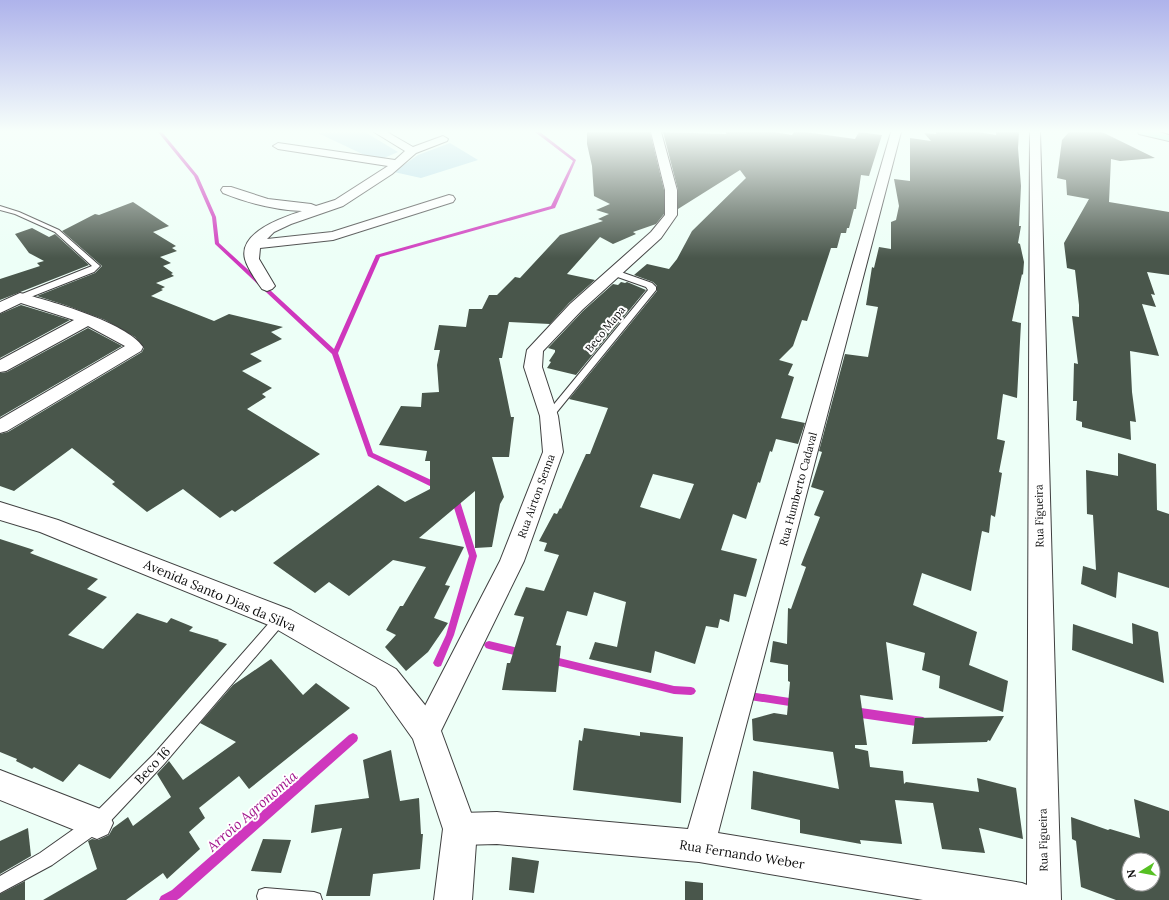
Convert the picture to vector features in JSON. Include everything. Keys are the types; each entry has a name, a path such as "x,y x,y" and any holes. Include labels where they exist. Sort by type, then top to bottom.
{"street":[{"path":"267,286 252,259 252,250 254,244 269,229 286,221 339,203 385,174"},
{"name":"Rua Airton Senna","path":"426,731 512,561 553,452 549,416 533,367 535,350 576,307 656,235 671,215 670,190 666,174"},
{"name":"Rua Humberto Cadaval","path":"699,846 884,174"},
{"name":"Rua Figueira","path":"1035,174 1044,900"},
{"path":"227,190 241,196 283,207 323,209"},
{"path":"254,244 333,236 449,199"},
{"path":"0,308 20,298 88,319 132,343 135,347 0,428"},
{"path":"0,367 88,319"},
{"name":"Avenida Santo Dias da Silva","path":"0,511 49,526 281,618 386,678 426,731 460,829 453,900"},
{"path":"0,785 97,824"},
{"name":"Rua Fernando Weber","path":"460,829 497,828 699,846 1022,900"}],"lane":[{"path":"0,208 17,213 57,231 96,266 91,270 20,298"},
{"name":"Beco Mapa","path":"549,416 652,290 652,287 649,285 615,273"},
{"name":"Beco 16","path":"0,885 46,858 97,824 159,758 281,618"},
{"path":"264,896 314,900"}],"shaded area":[{"path":"403,174 434,174 421,178"}],"building":[{"path":"593,174 660,174 664,190 664,214 656,224 633,232 636,234 613,244 600,237 567,274 595,280 569,303 550,324 509,322 502,358 499,358 511,417 514,417 509,457 492,457 504,497 500,504 492,547 475,548 475,491 419,538 464,547 445,585 450,586 434,618 448,623 428,652 406,671 385,647 396,635 386,630 400,606 403,606 426,567 393,560 349,596 329,582 315,593 273,563 378,485 405,502 430,489 430,461 425,461 427,451 379,445 401,406 421,407 422,393 439,392 437,365 440,350 434,350 439,325 466,327 469,309 482,309 489,295 497,295 515,277 520,278 560,235 603,221 598,219 609,214 596,210 610,204 594,196"},
{"path":"674,174 734,174 678,209 678,190"},
{"path":"743,174 870,174 869,176 861,175 856,209 854,209 849,228 847,228 846,233 841,233 837,248 831,248 807,321 802,320 793,346 779,360 793,364 788,375 794,377 781,418 805,423 798,444 776,439 772,452 770,451 760,483 758,482 746,519 733,514 721,550 757,559 746,597 734,594 729,622 720,619 718,628 706,626 695,664 655,651 651,673 589,659 595,642 617,647 626,602 594,592 587,616 567,611 556,645 561,646 556,692 502,690 507,663 510,663 524,617 514,615 526,587 544,591 559,555 544,551 547,543 539,541 554,513 557,514 560,508 561,509 586,454 590,454 608,408 569,399 657,291 657,286 653,282 634,275 647,264 669,269 677,259 692,231 746,178","holes":["653,474 694,484 680,519 640,507"]},
{"path":"910,174 1020,174 1019,226 1021,226 1018,243 1020,244 1024,262 1023,275 1022,274 1012,321 1021,323 1017,398 1003,394 997,439 1005,441 999,472 1002,473 995,517 991,515 989,533 982,531 971,591 922,573 913,605 977,632 969,665 1008,681 1003,712 939,688 940,676 922,670 925,653 886,642 893,700 860,695 867,745 855,745 855,748 868,751 870,767 903,771 904,784 906,782 979,792 977,778 1016,788 1023,839 979,828 985,853 942,849 933,803 895,800 902,844 860,840 861,844 800,833 800,820 751,809 753,771 839,789 833,752 755,741 753,740 752,719 774,713 787,715 790,682 788,681 788,665 770,662 773,641 787,644 788,608 791,609 806,567 801,565 820,517 814,515 824,491 811,487 822,452 819,451 845,354 868,357 878,307 866,305 872,267 874,268 879,247 891,249 891,222 896,220 899,206 894,179 910,181"},
{"path":"1058,174 1110,174 1109,202 1169,212 1169,275 1147,272 1155,295 1151,294 1156,307 1142,304 1159,356 1130,351 1132,392 1136,422 1130,421 1131,440 1082,427 1082,422 1076,420 1077,401 1073,401 1074,363 1078,364 1072,316 1079,317 1079,305 1075,270 1067,268 1064,243 1089,199 1067,195 1066,180 1057,178"},
{"path":"133,202 169,226 153,232 176,246 172,248 177,251 160,257 171,263 163,266 173,273 171,274 174,276 156,283 165,287 161,289 163,290 151,296 214,321 229,314 283,327 271,332 282,339 250,354 262,361 242,371 272,388 262,394 266,397 247,409 320,454 235,512 232,510 220,518 183,489 147,512 112,484 115,482 72,448 14,491 0,486 0,434 8,432 142,352 144,348 135,337 105,320 37,296 95,273 102,266 62,231 95,214 99,215"},
{"path":"32,228 49,237 55,234 89,265 0,300 0,279 40,266 37,263 44,261 29,253 15,234"},
{"path":"621,282 627,282 646,290 576,375 547,368 551,362 549,361 555,352 555,350 548,348 583,311 613,284 618,285"},
{"path":"21,305 70,320 0,358 0,314"},
{"path":"88,328 122,346 0,417 0,373 7,372"},
{"path":"1118,453 1156,464 1157,510 1169,514 1169,588 1118,572 1116,598 1081,584 1083,566 1096,570 1093,515 1087,514 1086,470 1118,476"},
{"path":"0,539 34,550 30,553 98,579 87,589 107,597 68,635 103,649 137,613 167,623 171,618 193,627 189,631 227,644 110,779 79,764 63,782 34,767 32,769 16,761 17,759 0,752"},
{"path":"1132,623 1158,632 1164,683 1072,650 1073,624 1133,644"},
{"path":"271,659 303,695 316,683 350,708 249,789 239,776 199,808 205,818 189,832 200,849 167,879 163,873 126,900 43,900 97,869 88,841 92,839 98,840 109,835 113,828 128,817 133,826 171,797 157,774 169,761 183,780 236,742 200,723 233,685"},
{"path":"1004,716 990,741 988,740 987,742 912,744 915,718"},
{"path":"584,728 640,736 640,732 683,737 681,803 573,790 579,740 582,741"},
{"path":"391,750 400,801 419,798 421,834 423,834 420,869 373,874 370,896 326,896 342,828 311,833 315,805 369,798 363,760"},
{"path":"1134,799 1169,811 1169,900 1116,900 1081,887 1076,841 1072,839 1071,817 1108,830 1110,829 1140,838"},
{"path":"28,828 31,856 0,874 0,841"},
{"path":"263,839 291,840 281,873 251,871"},
{"path":"512,857 539,861 534,893 509,890"},
{"path":"25,881 25,900 0,900 0,894"},
{"path":"685,881 703,883 703,900 685,900"}],"waterway":[{"path":"194,174 214,217 217,243 335,353"},
{"path":"335,353 378,256 553,207 569,174"},
{"path":"335,353 370,454 439,487"},
{"path":"438,663 450,635 473,556 455,498"},
{"path":"489,645 522,653"},
{"path":"551,660 674,690 691,691"},
{"path":"750,696 796,703"},
{"path":"854,712 923,722"},
{"name":"Arroio Agronomia","path":"165,900 176,894 353,738"}]}
